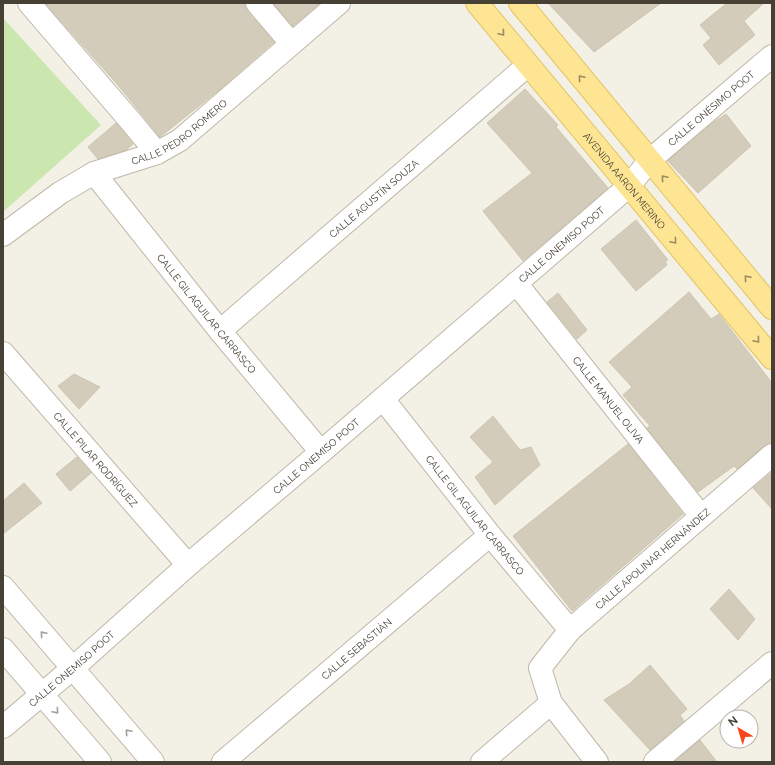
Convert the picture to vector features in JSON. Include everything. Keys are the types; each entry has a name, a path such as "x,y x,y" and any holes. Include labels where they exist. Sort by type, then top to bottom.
{"main road":[{"name":"AVENIDA AARON MERINO","path":"477,3 772,358"},
{"path":"520,3 772,308"}],"street":[{"path":"29,3 157,153"},
{"path":"257,3 291,43"},
{"name":"CALLE PEDRO ROMERO","path":"3,235 60,193 94,173 157,153 180,140 339,3"},
{"name":"CALLE ONÉSIMO POOT","path":"629,186 650,160 772,56"},
{"name":"CALLE AGUSTÍN SOUZA","path":"220,331 528,65"},
{"name":"CALLE GIL AGUILAR CARRASCO","path":"94,173 220,331 321,452"},
{"name":"CALLE ONEMISO POOT","path":"3,727 73,668 188,565 383,399 629,186"},
{"name":"CALLE MANUEL OLIVA","path":"516,283 701,516"},
{"name":"CALLE PILAR RODRÍGUEZ","path":"3,353 188,565"},
{"name":"CALLE GIL AGUILAR CARRASCO","path":"383,399 490,535 570,630"},
{"name":"CALLE APOLINAR HERNÁNDEZ","path":"551,703 540,668 570,630 772,455"},
{"name":"CALLE SEBASTIÁN","path":"223,762 490,535"},
{"path":"3,587 154,762"},
{"path":"3,649 100,762"},
{"path":"655,762 772,663"},
{"path":"482,762 551,703 597,762"}],"green space":[{"path":"3,18 101,125 3,212"}],"building":[{"path":"45,3 245,3 247,11 274,42 219,90 160,137 117,84"},
{"path":"273,3 320,3 293,26"},
{"path":"548,3 661,3 594,52"},
{"path":"727,3 764,3 744,21 755,35 719,65 703,45 711,38 700,25"},
{"path":"525,89 558,125 556,127 608,188 523,261 483,211 532,173 487,123"},
{"path":"726,114 751,146 698,193 668,161 714,122"},
{"path":"116,123 133,144 126,150 98,159 88,147"},
{"path":"636,220 668,260 665,262 667,265 636,291 601,249"},
{"path":"689,292 711,319 719,314 772,383 772,443 764,446 737,469 734,466 698,492 647,428 650,426 623,395 632,387 609,362"},
{"path":"558,293 587,330 577,339 547,302"},
{"path":"74,374 100,387 79,409 58,386"},
{"path":"493,416 520,450 531,447 540,465 495,505 475,477 493,462 470,437"},
{"path":"628,444 683,514 572,611 513,536"},
{"path":"77,457 91,473 70,491 56,474"},
{"path":"772,472 772,509 753,488"},
{"path":"24,483 42,503 3,534 3,501"},
{"path":"729,589 755,619 738,640 710,609"},
{"path":"650,665 687,709 680,715 684,721 650,750 604,700 629,684"},
{"path":"700,740 717,762 674,762"}]}
